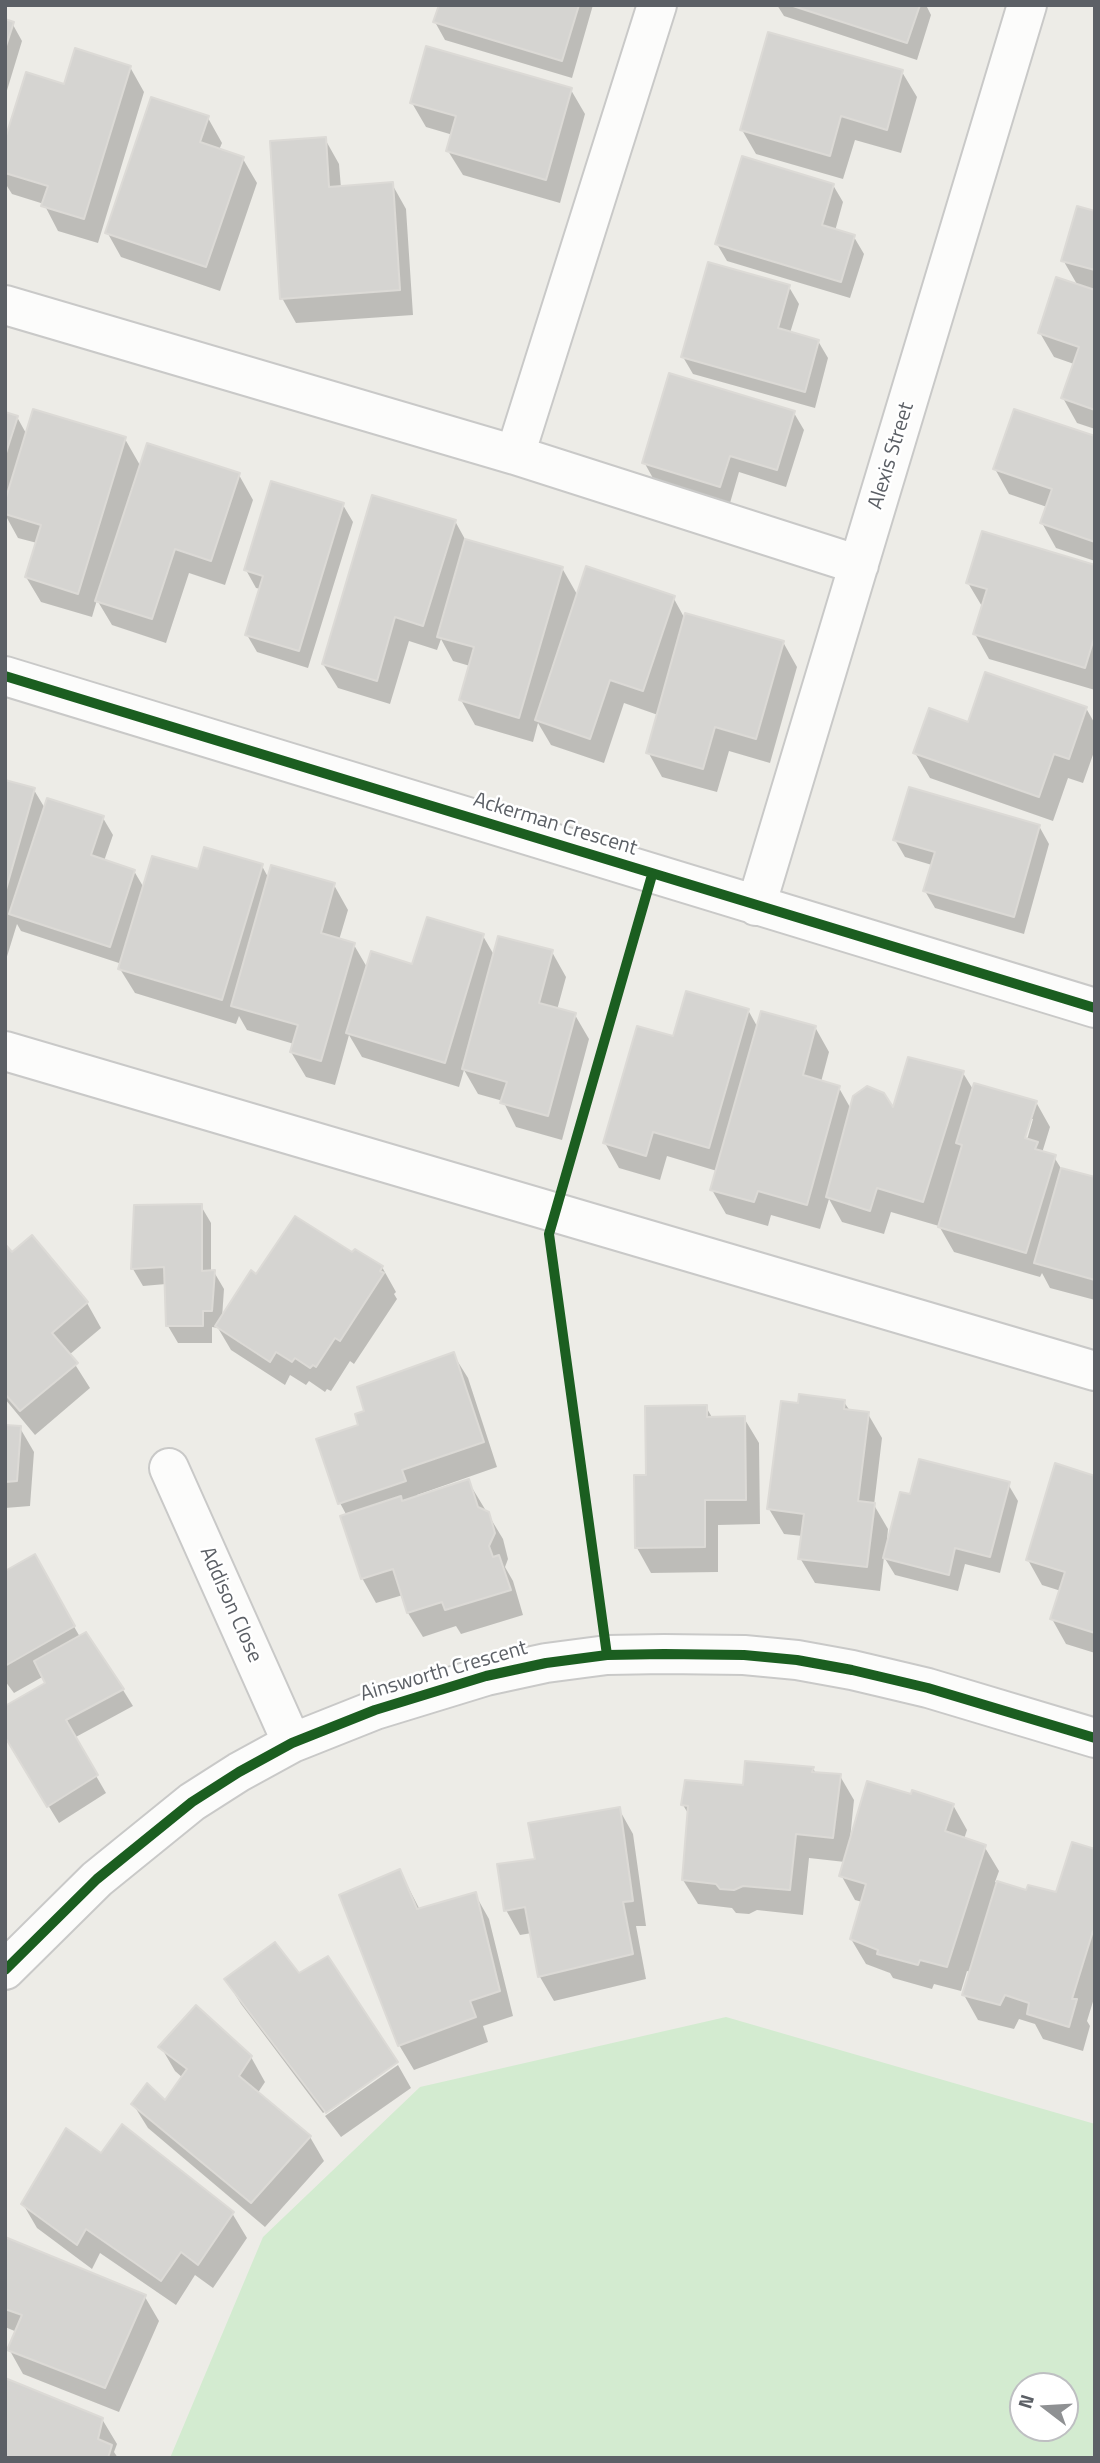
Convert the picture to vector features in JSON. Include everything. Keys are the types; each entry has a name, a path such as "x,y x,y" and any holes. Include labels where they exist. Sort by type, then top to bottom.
{"street":[{"path":"515,455 657,5"},
{"name":"Alexis Street","path":"756,906 1027,5"},
{"path":"5,305 515,455 859,565"},
{"name":"Ackerman Crescent","path":"5,676 1095,1008"},
{"path":"5,1051 1095,1371"},
{"name":"Addison Close","path":"169,1468 292,1743"},
{"name":"Ainsworth Crescent","path":"5,1970 97,1879 192,1802 239,1772 292,1743 375,1710 486,1676 558,1661 607,1656 664,1654 757,1656 797,1660 928,1688 1095,1738"}],"green space":[{"path":"726,2017 1095,2124 1095,2458 170,2458 263,2237 420,2087"}],"building":[{"path":"439,5 579,5 562,61 433,22"},
{"path":"790,5 920,5 907,43"},
{"path":"5,19 14,22 5,49"},
{"path":"768,32 903,70 887,130 841,116 830,156 740,130"},
{"path":"426,46 572,88 546,180 446,151 456,116 410,103"},
{"path":"75,48 131,66 84,219 41,206 48,186 5,173 5,139 26,72 64,84"},
{"path":"151,97 209,116 200,142 244,157 206,267 105,233"},
{"path":"326,137 329,187 393,182 400,290 280,299 270,141"},
{"path":"742,156 834,184 822,225 855,235 841,282 715,244"},
{"path":"1077,206 1095,211 1095,270 1061,261"},
{"path":"708,262 790,285 778,328 819,340 805,392 681,357"},
{"path":"1056,277 1095,290 1095,410 1061,398 1079,347 1038,333"},
{"path":"669,373 795,411 777,470 730,456 720,487 642,463"},
{"path":"33,409 126,437 78,594 25,577 41,525 5,514 5,501"},
{"path":"1014,409 1095,436 1095,542 1040,523 1052,489 993,469"},
{"path":"5,412 18,416 5,456"},
{"path":"147,443 240,473 211,561 175,549 152,619 95,601"},
{"path":"271,481 344,503 299,651 245,635 263,576 244,570"},
{"path":"372,495 456,520 423,626 395,617 377,681 322,664"},
{"path":"982,531 1095,565 1095,635 1085,668 973,634 987,589 966,583"},
{"path":"465,539 563,567 519,718 459,700 474,647 437,637"},
{"path":"586,566 675,596 643,691 610,680 590,739 535,720"},
{"path":"685,613 784,641 756,739 715,727 703,769 646,753"},
{"path":"985,672 1087,707 1069,759 1054,754 1039,797 913,753 929,708 968,722"},
{"path":"5,780 35,788 5,893"},
{"path":"909,787 1040,825 1014,917 923,891 935,852 893,840"},
{"path":"47,798 104,816 91,855 135,870 110,947 9,914"},
{"path":"204,847 263,864 222,1000 118,969 152,856 198,869"},
{"path":"271,865 335,883 321,933 355,943 321,1061 290,1052 298,1025 231,1006"},
{"path":"427,917 484,934 445,1063 346,1033 371,951 412,964"},
{"path":"498,936 553,950 539,1003 576,1013 548,1116 500,1103 507,1082 462,1069"},
{"path":"686,991 749,1009 709,1148 653,1132 646,1156 603,1143 637,1026 673,1036"},
{"path":"761,1011 816,1026 803,1075 840,1086 807,1205 758,1191 754,1202 710,1190"},
{"path":"908,1057 964,1071 923,1202 877,1188 870,1211 826,1197 853,1096 867,1086 884,1093 893,1107"},
{"path":"974,1083 1037,1101 1025,1138 1038,1142 1035,1149 1056,1155 1026,1253 938,1227 962,1145 956,1143"},
{"path":"1061,1168 1095,1177 1095,1280 1034,1263"},
{"path":"202,1204 202,1271 215,1270 212,1311 203,1311 203,1326 166,1326 164,1267 131,1269 134,1205"},
{"path":"295,1216 352,1252 355,1249 383,1266 380,1271 384,1273 340,1341 335,1338 316,1367 313,1365 310,1368 295,1358 292,1362 276,1352 270,1362 215,1326 251,1270 256,1274"},
{"path":"32,1235 88,1302 52,1333 78,1363 20,1411 5,1394 5,1244 12,1252"},
{"path":"454,1352 484,1442 402,1470 406,1481 338,1504 316,1439 358,1425 355,1414 364,1411 357,1387"},
{"path":"799,1394 845,1400 844,1409 869,1412 858,1501 875,1503 867,1567 798,1559 804,1514 767,1509 781,1401 798,1403"},
{"path":"707,1405 707,1417 745,1416 746,1500 705,1500 705,1547 635,1548 634,1475 646,1475 645,1406"},
{"path":"5,1425 21,1426 17,1481 5,1482"},
{"path":"919,1459 1010,1482 990,1557 955,1548 949,1575 883,1558 900,1492 910,1494"},
{"path":"1055,1463 1095,1476 1095,1633 1050,1619 1065,1572 1026,1560"},
{"path":"469,1479 478,1507 489,1512 495,1533 489,1546 493,1557 499,1555 511,1590 445,1610 442,1602 407,1613 393,1569 361,1579 340,1516 401,1496 402,1501"},
{"path":"35,1554 75,1626 5,1666 5,1571"},
{"path":"86,1632 124,1689 66,1720 98,1775 47,1807 5,1737 5,1706 45,1683 34,1661"},
{"path":"745,1761 814,1767 812,1772 841,1774 833,1838 796,1834 790,1890 743,1886 734,1890 720,1889 716,1884 682,1880 688,1806 681,1805 685,1780 743,1785"},
{"path":"867,1781 911,1794 912,1790 954,1804 945,1831 986,1845 947,1967 920,1960 918,1965 877,1954 878,1950 850,1939 866,1884 839,1876"},
{"path":"620,1807 633,1901 623,1902 633,1954 538,1977 525,1907 504,1911 497,1864 535,1859 528,1823"},
{"path":"1072,1842 1095,1849 1095,1932 1093,1931 1072,1999 1077,1999 1069,2027 1027,2014 1029,2003 1005,1995 1000,2005 962,1995 997,1881 1026,1890 1028,1885 1056,1892"},
{"path":"400,1869 417,1909 476,1892 500,1991 470,2001 476,2017 398,2046 339,1895"},
{"path":"275,1942 299,1973 328,1956 398,2062 326,2113 224,1979"},
{"path":"196,2005 252,2056 239,2076 311,2136 251,2203 131,2104 147,2083 165,2100 187,2069 158,2047"},
{"path":"122,2124 234,2212 198,2265 181,2252 161,2281 86,2229 77,2245 21,2204 66,2128 101,2153"},
{"path":"5,2237 146,2295 105,2388 7,2350 22,2315 5,2309"},
{"path":"5,2378 103,2418 98,2439 112,2445 108,2458 5,2458"}],"cycle path":[{"path":"5,676 1095,1008"},
{"path":"607,1655 549,1234 652,875"},
{"path":"5,1970 97,1879 192,1802 239,1772 292,1743 375,1710 486,1676 546,1663 607,1655 664,1654 744,1655 797,1660 928,1688 1095,1738"}]}
